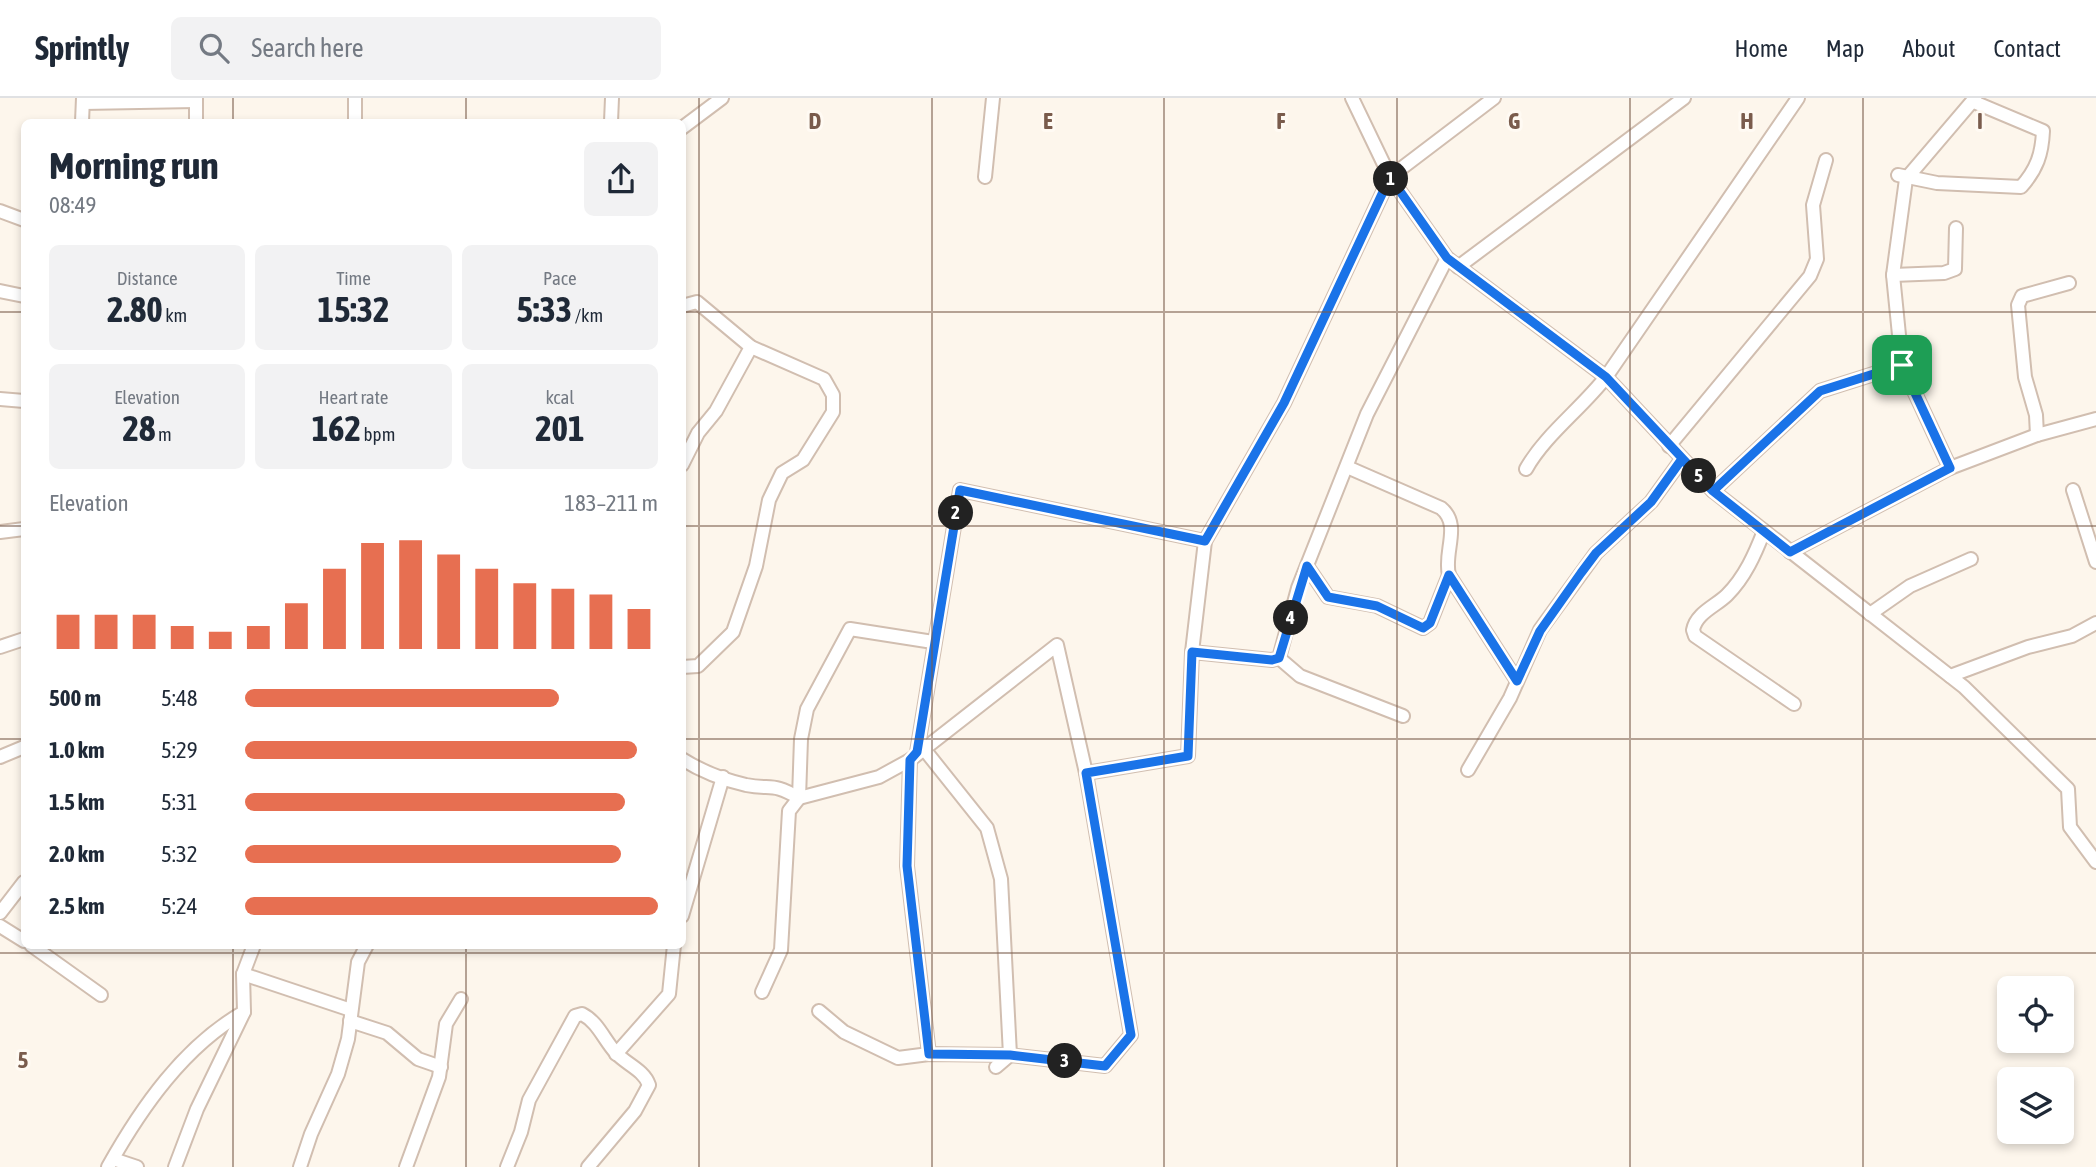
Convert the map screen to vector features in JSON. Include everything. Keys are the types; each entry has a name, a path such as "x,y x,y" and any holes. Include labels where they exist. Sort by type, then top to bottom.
{"street":[{"path":"355,98 355,119"},
{"path":"611,119 612,98"},
{"path":"686,125 722,98"},
{"path":"985,177 993,98"},
{"path":"1352,98 1390,177 1447,258 1606,377 1713,491 1950,676 2068,789 2070,827 2096,862"},
{"path":"1086,773 1188,756 1192,652 1205,541 1284,403 1390,177 1494,98"},
{"path":"1458,267 1684,98"},
{"path":"1526,469 1534,455 1588,401 1606,377 1798,98"},
{"path":"82,119 83,100 196,99 196,119"},
{"path":"1902,177 1992,187 2021,187 2034,173 2042,152 2043,131 1974,100 1902,177 1893,275 1902,365 1950,468"},
{"path":"1669,446 1810,276 1816,260 1813,205 1826,160"},
{"path":"0,211 21,219"},
{"path":"1893,275 1944,273 1955,269 1956,228"},
{"path":"1279,658 1307,566 1367,414 1447,258"},
{"path":"2037,435 2036,415 2025,377 2018,305 2022,296 2069,283"},
{"path":"0,290 21,295"},
{"path":"686,304 694,301 705,307 751,347 824,379 833,394 833,412 803,460 782,473 769,500 756,566 733,632 698,666 686,667"},
{"path":"686,457 698,433 716,411 751,347"},
{"path":"1713,491 1820,391 1902,365"},
{"path":"0,399 21,401"},
{"path":"1790,552 1950,468 2037,435 2096,419"},
{"path":"1468,769 1517,681 1540,631 1596,553 1651,502 1682,459"},
{"path":"1347,467 1441,508 1449,514 1452,524 1446,564 1449,575 1517,681"},
{"path":"929,1054 907,866 917,753 933,642 960,490 1205,541"},
{"path":"2073,490 2096,562"},
{"path":"0,532 21,529"},
{"path":"1764,531 1741,578 1727,596 1698,618 1693,630 1695,636 1794,704"},
{"path":"1870,614 1910,586 1971,559"},
{"path":"1307,566 1328,597 1377,606 1423,628 1430,623 1449,575"},
{"path":"1950,676 2028,647 2073,636 2096,622"},
{"path":"762,992 780,950 789,811 799,798 801,739 807,709 850,629 933,642"},
{"path":"0,647 21,640"},
{"path":"686,762 697,769 747,785 779,786 799,798 879,777 917,753 1057,645 1086,773 1131,1035 1105,1066 1010,1055 929,1054 898,1058 844,1031 819,1011"},
{"path":"1192,652 1272,660 1279,658"},
{"path":"1279,658 1300,676 1404,716"},
{"path":"0,757 21,748"},
{"path":"917,753 987,828 1001,879 1010,1055"},
{"path":"686,902 723,777"},
{"path":"0,912 21,885"},
{"path":"0,926 21,939"},
{"path":"37,949 102,995"},
{"path":"175,1167 197,1109 244,1012 243,974 252,949"},
{"path":"300,1167 311,1134 338,1074 358,962 365,949"},
{"path":"616,1054 669,994 674,949"},
{"path":"243,974 387,1033 418,1059 441,1067"},
{"path":"406,1167 441,1067 446,1024 461,999"},
{"path":"137,1167 110,1163 183,1061 218,1026 244,1012"},
{"path":"507,1167 521,1132 529,1100 575,1016 586,1016 616,1054 647,1078 647,1094 589,1167"},
{"path":"996,1067 1010,1055"}],"route":[{"path":"1902,365 1820,391 1713,491 1606,377 1447,258 1390,177 1284,403 1205,541 960,490 917,752 910,760 907,866 929,1054 1010,1055 1105,1066 1131,1035 1086,773 1188,756 1192,652 1272,660 1279,658 1307,566 1322,592 1328,597 1346,603 1377,606 1423,628 1430,623 1449,575 1517,681 1540,631 1581,573 1596,553 1651,502 1682,459 1713,491 1790,552 1950,468 1902,365"}]}
